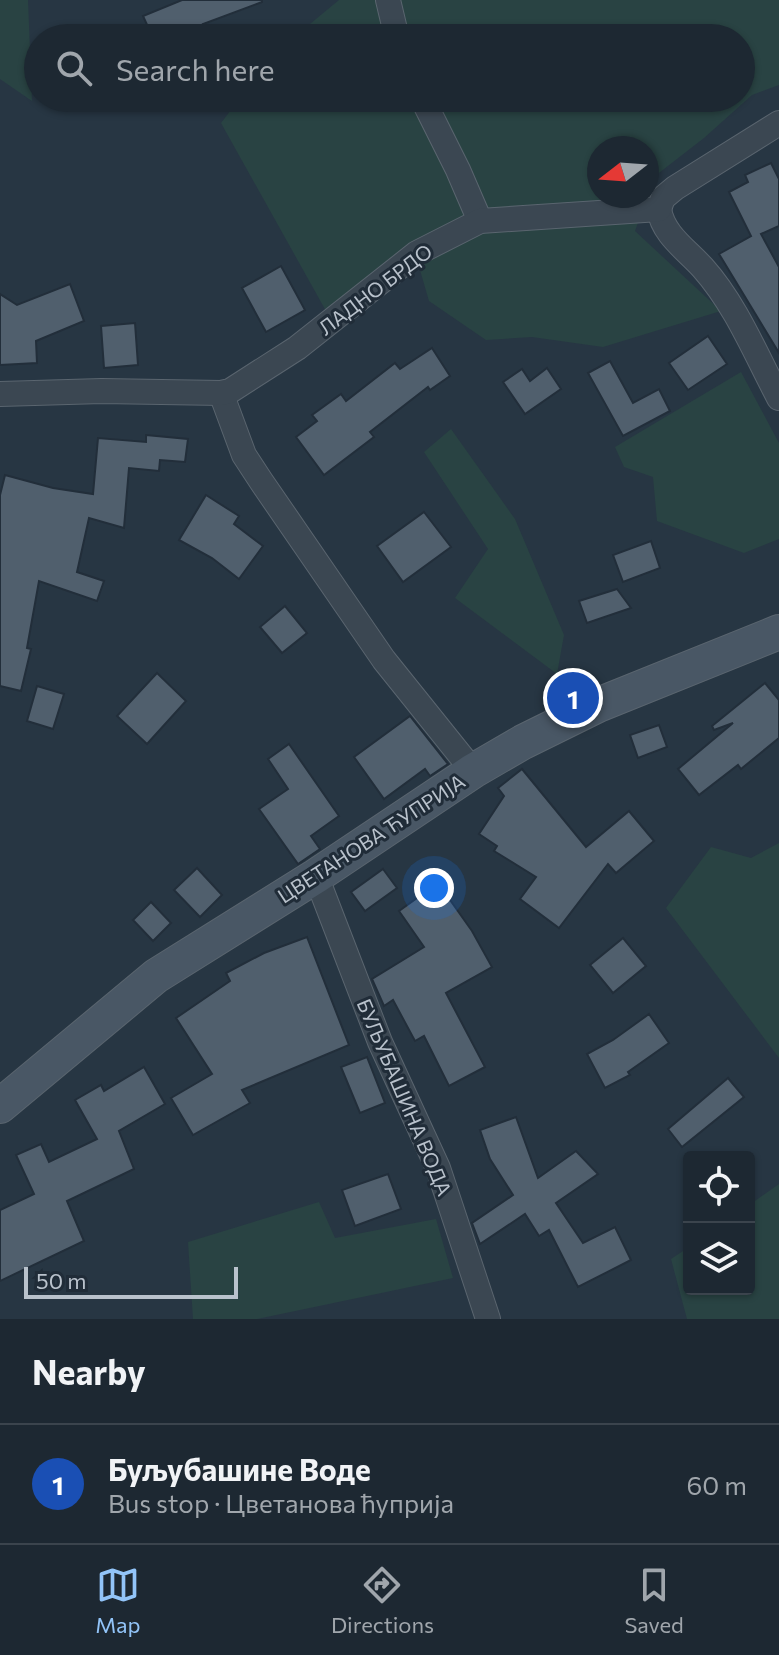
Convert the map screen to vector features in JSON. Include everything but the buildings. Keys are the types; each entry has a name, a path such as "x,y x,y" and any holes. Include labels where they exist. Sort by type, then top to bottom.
{"street":[{"path":"388,0 394,24"},
{"path":"429,112 480,221"},
{"path":"779,123 675,188 663,198 659,209 661,220 672,236 705,271 744,330 779,398"},
{"name":"ЛАДНО БРДО","path":"0,394 102,391 221,393 242,385 297,348 417,253 480,221 659,209"},
{"path":"221,393 244,455 261,481 384,660 473,771"},
{"name":"ЦВЕТАНОВА ЋУПРИЈА","path":"0,1106 156,976 316,876 473,771 598,705 779,632"},
{"name":"БУЉУБАШИНА ВОДА","path":"316,876 380,1042 438,1168 488,1319"}],"green space":[{"path":"0,0 28,0 29,24 24,24 24,96 0,79"},
{"path":"339,0 779,0 779,85 755,94 755,24 310,24"},
{"path":"229,112 733,112 659,173 659,136 587,136 587,208 643,208 635,231 721,311 603,347 532,337 486,340 429,301 413,246 326,311 221,123"},
{"path":"741,372 779,443 779,539 744,553 657,521 653,477 624,467 615,447"},
{"path":"451,429 515,519 564,635 557,674 455,598 488,549 424,452"},
{"path":"779,843 779,1058 666,908 711,847 751,858"},
{"path":"779,1184 779,1319 687,1319 671,1259 683,1251 683,1295 755,1295 755,1201"},
{"path":"319,1202 335,1238 436,1219 453,1278 257,1319 193,1319 188,1242"}],"place":[{"name":"Буљубашине Воде","path":"573,698"}]}
